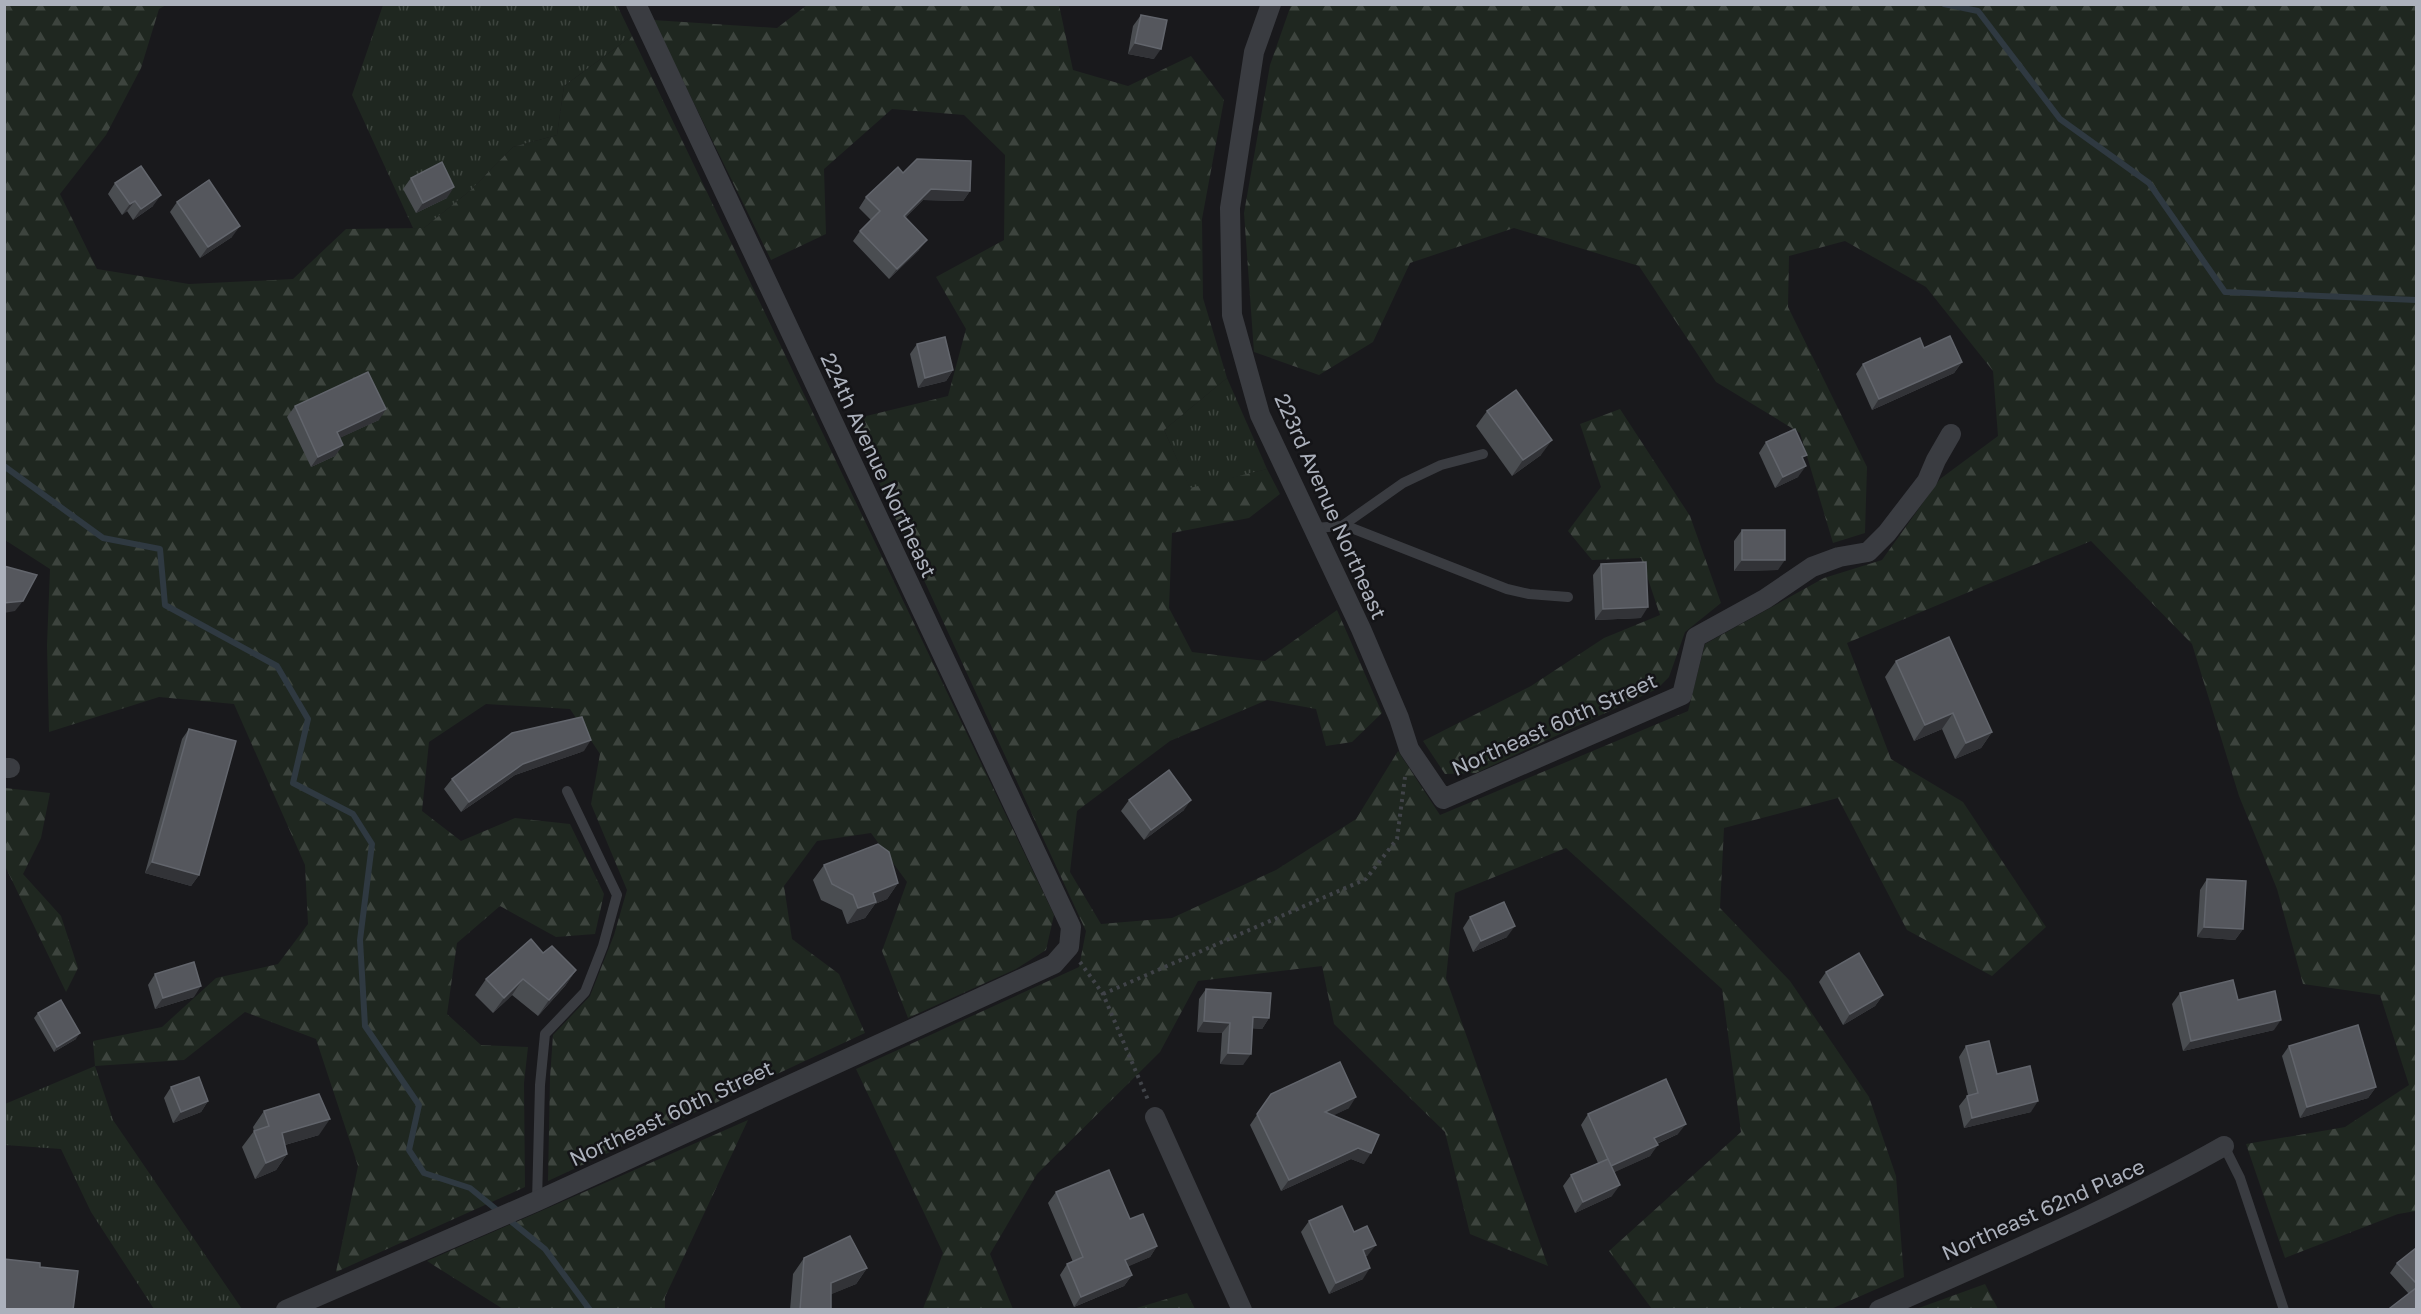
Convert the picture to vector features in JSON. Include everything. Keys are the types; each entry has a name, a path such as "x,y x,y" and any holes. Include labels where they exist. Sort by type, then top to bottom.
{"street":[{"name":"224th Avenue Northeast","path":"636,4 1071,927 1069,947"},
{"name":"223rd Avenue Northeast","path":"1271,4 1254,52 1230,208 1232,315 1260,415 1361,629 1409,748 1443,799"},
{"name":"Northeast 60th Street","path":"1443,799 1682,694 1696,637 1765,599 1812,567 1868,552 1887,533 1928,481 1936,460 1952,434"},
{"name":"Northeast 60th Street","path":"286,1310 529,1204 1054,964 1069,947"},
{"path":"1155,1118 1242,1310"},
{"name":"Northeast 62nd Place","path":"1879,1310 2094,1215 2159,1183 2224,1146"}],"lane":[{"path":"1342,526 1403,483 1441,465 1483,454"},
{"path":"1314,528 1342,526 1383,539 1507,589 1528,594 1568,597"},
{"path":"529,1204 545,1034 585,992 603,946 617,895 567,791"},
{"path":"2224,1146 2240,1178 2284,1310"}],"path":[{"path":"1103,994 1366,879 1397,839 1409,748"},
{"path":"1069,947 1103,994 1155,1118"}],"green space":[{"path":"4,5 166,5 159,9 141,68 106,135 60,194 97,269 189,284 293,279 346,229 424,228 472,189 513,147 557,135 564,86 632,36 1054,915 1046,950 1016,969 908,1018 882,951 907,882 871,833 817,841 784,886 792,939 839,974 865,1033 548,1181 553,1035 590,996 614,935 627,890 591,804 600,754 570,709 486,704 429,742 422,811 461,841 515,818 570,824 604,894 595,934 556,937 500,906 457,943 447,1014 481,1045 528,1047 524,1083 525,1187 336,1272 358,1166 316,1039 245,1012 184,1060 95,1066 93,1041 162,1027 216,978 278,964 308,924 305,865 234,704 159,697 49,732 47,645 50,569 5,540"},
{"path":"383,5 617,5 632,36 564,86 557,135 513,147 472,189 424,228 413,228 352,95"},
{"path":"807,5 1059,5 1073,70 1128,86 1191,56 1224,100 1202,219 1203,298 1227,378 1164,430 1190,488 1267,469 1280,494 1249,518 1172,533 1169,608 1192,652 1265,661 1337,610 1382,713 1352,742 1326,746 1316,709 1267,700 1170,741 1077,811 1070,872 1101,924 1172,918 1276,870 1356,819 1398,751 1440,815 1688,711 1705,644 1824,578 1882,560 1940,479 1998,436 1993,371 1926,287 1845,241 1789,256 1788,307 1867,467 1865,533 1833,543 1800,433 1716,382 1639,266 1514,228 1410,263 1373,342 1319,375 1254,352 1244,213 1270,65 1291,5 2416,5 2416,1211 2398,1214 2285,1258 2246,1144 2345,1127 2409,1085 2380,995 2303,984 2277,889 2239,796 2192,644 2091,541 1847,643 1891,759 1963,802 2046,927 1992,976 1907,930 1838,798 1724,828 1720,908 1790,981 1869,1097 1896,1176 1904,1277 1831,1309 1652,1309 1609,1251 1741,1132 1722,989 1566,848 1455,893 1446,978 1548,1266 1470,1234 1445,1132 1334,1024 1322,966 1198,981 1160,1052 1037,1174 990,1254 1013,1309 923,1309 943,1253 856,1069 1079,967 1086,931 850,420 948,396 966,329 936,277 1004,240 1005,155 964,115 892,109 824,169 826,234 771,260 653,20 777,28"},
{"path":"1227,378 1267,469 1190,489 1164,430"},
{"path":"1620,409 1690,516 1721,603 1685,632 1669,677 1657,689 1476,773 1445,774 1423,741 1531,686 1604,638 1660,615 1641,558 1592,560 1568,531 1601,487 1580,424"},
{"path":"5,788 50,793 41,838 23,874 61,916 78,968 66,992 5,866"},
{"path":"95,1066 113,1120 242,1309 154,1309 91,1212 61,1149 5,1145 5,1104"},
{"path":"748,1120 665,1297 665,1309 503,1309 427,1261"},
{"path":"1985,1284 1998,1309 1916,1309"},
{"path":"1187,1293 1195,1309 1133,1309"}],"building":[{"path":"1141,15 1167,20 1161,49 1135,43"},
{"path":"917,159 971,161 970,191 931,189 904,216 927,240 897,269 860,231 880,211 866,197 898,167 903,173"},
{"path":"442,162 454,187 423,203 411,178"},
{"path":"141,166 161,195 141,209 135,201 130,204 115,183"},
{"path":"209,180 240,226 208,247 177,202"},
{"path":"1950,336 1962,362 1879,399 1863,364 1920,338 1924,348"},
{"path":"945,337 953,370 925,378 917,344"},
{"path":"368,372 386,409 337,432 343,445 318,457 295,406"},
{"path":"1516,390 1552,440 1523,460 1487,411"},
{"path":"1795,429 1807,455 1802,457 1806,466 1783,477 1766,442"},
{"path":"1742,530 1785,530 1785,560 1742,560"},
{"path":"1646,562 1648,607 1603,609 1601,564"},
{"path":"4,566 37,575 23,601 4,603"},
{"path":"1949,637 1992,732 1966,743 1953,713 1925,725 1896,661"},
{"path":"582,717 591,740 523,764 469,802 452,779 512,733"},
{"path":"189,729 236,741 199,875 152,862"},
{"path":"1169,770 1191,800 1151,830 1129,800"},
{"path":"878,844 889,852 898,883 873,893 876,902 858,908 853,895 832,884 824,865"},
{"path":"2207,879 2246,881 2243,929 2204,927"},
{"path":"1504,902 1515,926 1481,941 1470,917"},
{"path":"531,939 543,953 552,946 576,970 549,1000 523,979 504,998 486,979"},
{"path":"1859,953 1883,995 1850,1014 1826,972"},
{"path":"194,962 201,986 163,998 155,974"},
{"path":"2233,980 2238,1000 2275,991 2281,1020 2191,1041 2180,993"},
{"path":"1206,989 1271,993 1269,1018 1253,1017 1251,1054 1228,1053 1230,1023 1204,1021"},
{"path":"61,1000 80,1033 57,1047 38,1013"},
{"path":"2358,1025 2376,1087 2307,1107 2289,1046"},
{"path":"1989,1041 1997,1074 2030,1066 2038,1101 1972,1118 1967,1096 1978,1093 1966,1046"},
{"path":"1340,1062 1356,1097 1325,1112 1379,1135 1371,1153 1358,1148 1289,1180 1257,1114 1271,1094"},
{"path":"199,1077 208,1101 181,1112 171,1087"},
{"path":"1666,1079 1686,1124 1654,1138 1658,1145 1611,1166 1588,1114"},
{"path":"319,1094 330,1119 282,1133 287,1154 266,1163 254,1131 269,1126 264,1111"},
{"path":"1608,1159 1620,1185 1583,1202 1571,1175"},
{"path":"1109,1170 1130,1219 1143,1214 1157,1246 1125,1260 1132,1275 1081,1297 1067,1264 1083,1257 1056,1192"},
{"path":"1342,1206 1354,1232 1367,1226 1376,1245 1363,1250 1370,1268 1336,1283 1309,1221"},
{"path":"850,1236 867,1268 831,1283 831,1310 800,1310 804,1258"},
{"path":"2416,1248 2416,1283 2397,1263"},
{"path":"4,1259 40,1263 40,1267 78,1271 73,1310 4,1310"},
{"path":"2416,1288 2416,1310 2392,1310 2390,1308"}],"waterway":[{"path":"1944,4 1978,11 2060,119 2149,183 2225,292 2416,300"},
{"path":"4,466 103,538 160,549 165,605 277,666 308,719 293,783 353,814 372,844 360,940 365,1026 419,1105 409,1150 424,1173 470,1188 545,1249 590,1310"}]}
